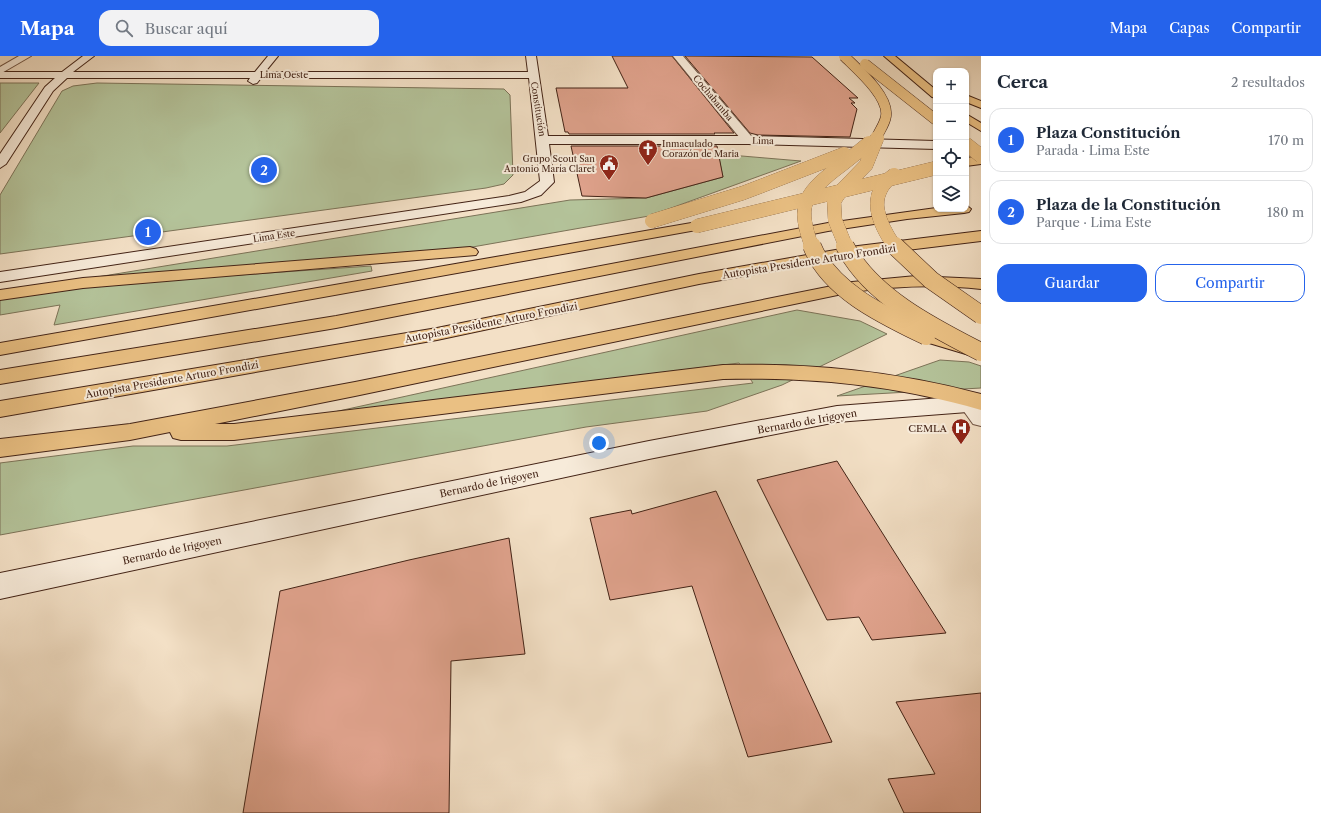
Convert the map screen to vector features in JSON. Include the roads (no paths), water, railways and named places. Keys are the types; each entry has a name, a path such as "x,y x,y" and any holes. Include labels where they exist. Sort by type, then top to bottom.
{"highway":[{"path":"844,56 873,87 884,104 886,109 885,122 873,139 822,180 810,193 804,208 804,219 807,233 821,260 843,286 868,305 885,316 926,336 981,352"},
{"path":"855,56 933,118"},
{"path":"889,56 933,93"},
{"path":"893,56 933,82"},
{"path":"969,99 981,105"},
{"path":"969,106 981,112"},
{"path":"969,119 981,128"},
{"path":"0,349 98,328 652,221 750,191 873,139"},
{"path":"873,139 867,164 839,192 834,202 834,218 844,245 860,266 890,297 943,332 981,352"},
{"path":"969,147 981,155"},
{"path":"969,155 981,155"},
{"path":"969,162 981,160"},
{"path":"0,341 98,328 697,226 931,165"},
{"path":"931,165 904,170 886,181 876,200 877,214 884,230 900,251 916,268 944,291 981,315"},
{"path":"969,209 981,208"},
{"path":"0,377 74,366 447,302 828,227 936,212"},
{"name":"Autopista Presidente Arturo Frondizi","path":"0,409 437,334 714,277 858,251 981,236"},
{"path":"0,295 83,283 402,258 517,247"},
{"path":"10,447 130,432 355,389 852,288 882,283 918,280 981,284"},
{"path":"130,432 234,432 723,372 777,370 861,376 925,388 978,407"}],"main road":[{"path":"0,71 26,56"},
{"path":"0,164 49,89 61,77 89,56"},
{"path":"255,78 273,56"},
{"name":"Constitución","path":"531,56 533,75 528,88 543,140 547,182 545,186"},
{"name":"Cochabamba","path":"678,56 748,140"},
{"name":"Lima Oeste","path":"0,75 61,77 498,81 533,75"},
{"name":"Lima Oeste","path":"255,78 533,75"},
{"name":"Lima Oeste","path":"498,81 528,88"},
{"name":"Lima","path":"543,140 748,140 933,145"},
{"path":"969,145 981,146"},
{"name":"Lima Este","path":"0,277 514,200 536,192 545,186"},
{"name":"Bernardo de Irigoyen","path":"0,586 634,453 837,414 978,407"}],"place":[{"name":"Inmaculado Corazón de Maria","path":"648,166"},
{"name":"Plaza de la Constitución","path":"264,170"},
{"name":"Grupo Scout San Antonio María Claret","path":"609,181"},
{"name":"Plaza Constitución","path":"148,232"},
{"name":"CEMLA","path":"961,445"}]}
